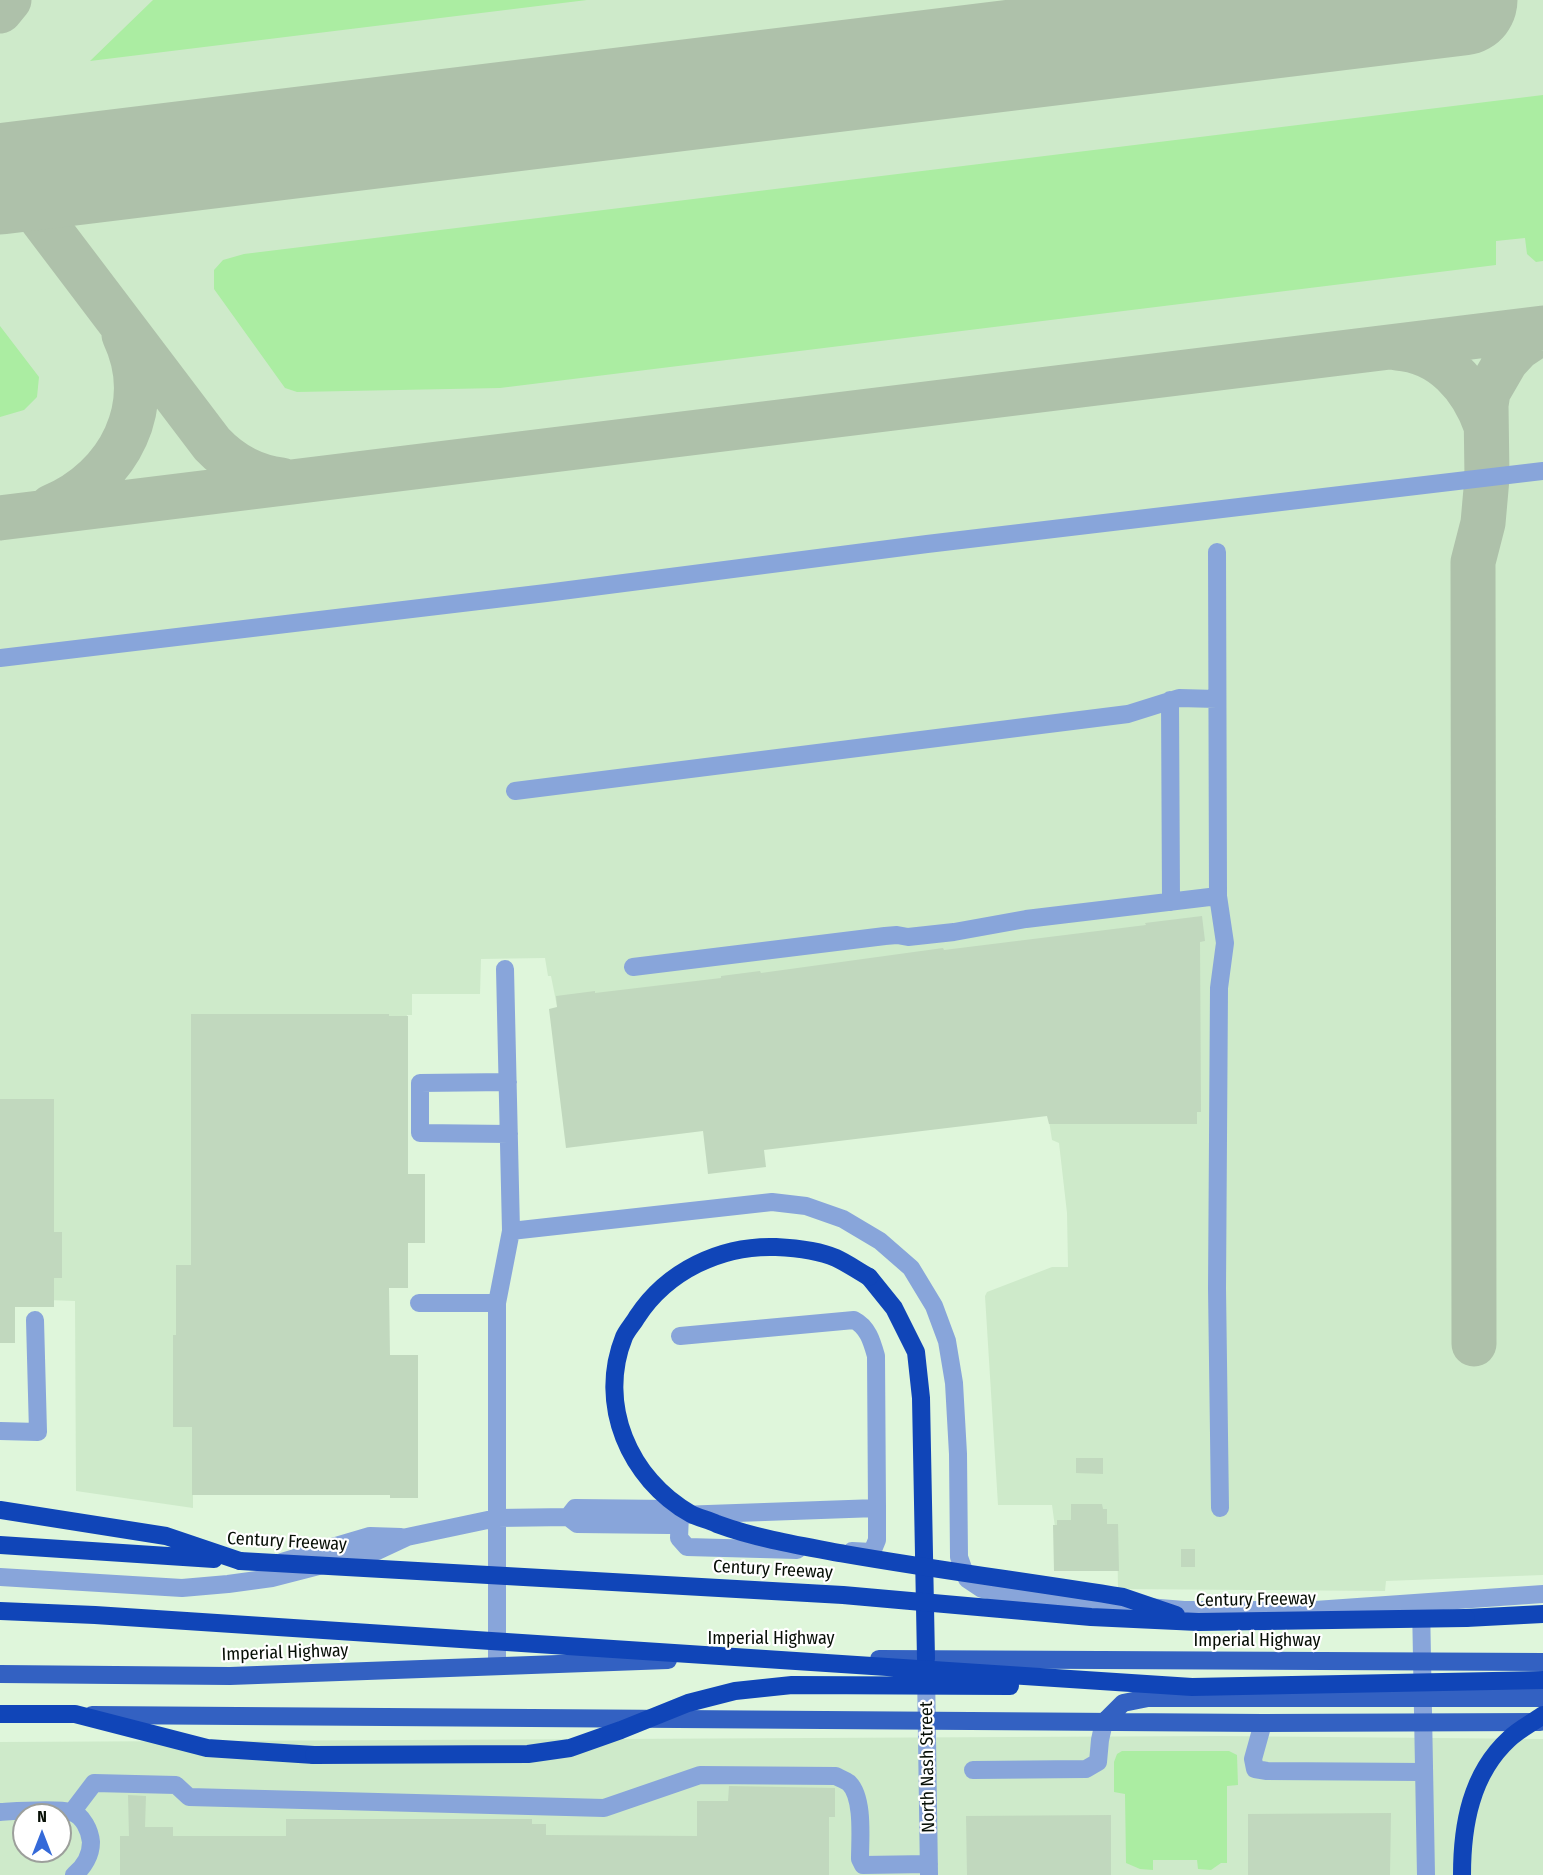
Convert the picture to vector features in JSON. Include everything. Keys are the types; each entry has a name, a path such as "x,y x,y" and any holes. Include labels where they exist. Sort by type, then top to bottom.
{"highway":[{"path":"926,1659 921,1398 916,1352 894,1308 868,1277 835,1258 796,1248 754,1246 709,1258 676,1275 646,1303 625,1336 615,1371 615,1402 623,1438 639,1467 662,1493 692,1514 729,1528 790,1544 1123,1597 1198,1622"},
{"path":"0,1510 166,1536 240,1561"},
{"name":"Century Freeway","path":"0,1545 240,1561 843,1594 1091,1617 1198,1622 1466,1618 1543,1614"},
{"path":"0,1611 95,1615 1192,1687"},
{"path":"0,1714 75,1714 207,1748 314,1755 528,1754 570,1748 688,1703 735,1691 792,1685 1192,1687 1543,1680"},
{"path":"1462,1875 1467,1815 1475,1788 1489,1761 1510,1738 1543,1715"}],"main road":[{"name":"Imperial Highway","path":"0,1674 230,1676 628,1660 1543,1662"},
{"path":"1104,1722 1123,1703 1148,1698 1543,1698"},
{"path":"75,1714 1263,1723 1543,1722"}],"street":[{"path":"0,658 1543,471"},
{"path":"1217,552 1218,896 1226,943 1219,988 1217,1288 1220,1508"},
{"path":"515,791 1128,714 1179,698 1217,699"},
{"path":"1170,700 1171,902"},
{"path":"633,967 885,936 908,937 954,932 1015,921 1218,896"},
{"path":"497,1666 497,1303 511,1232 505,969"},
{"path":"508,1082 420,1083 420,1133 509,1134"},
{"path":"511,1232 772,1202 806,1206 843,1219 880,1241 911,1268 934,1306 947,1341 954,1383 958,1557 967,1579 982,1589 1025,1597 1184,1610 1315,1610 1543,1594"},
{"path":"419,1303 497,1303"},
{"path":"0,1431 38,1432 35,1320"},
{"path":"680,1336 854,1320 860,1323 872,1340 876,1356 877,1540 872,1552 687,1547 679,1538 680,1515"},
{"path":"0,1576 182,1588 272,1578 377,1551 407,1537 497,1518 568,1517 577,1524 669,1525 680,1515 877,1508"},
{"path":"1421,1603 1426,1875"},
{"name":"North Nash Street","path":"926,1659 929,1869"},
{"path":"973,1770 1086,1769 1098,1762 1104,1722"},
{"path":"1263,1723 1253,1759 1256,1768 1267,1771 1424,1772"},
{"path":"74,1875 87,1859 91,1841 87,1827 72,1812 94,1783 176,1785 189,1797 604,1808 700,1775 836,1776 848,1782 857,1800 860,1859 863,1865 929,1869"}],"shaded area":[{"path":"0,0 1543,0 1543,1575 1386,1581 1385,1591 1118,1589 1117,1527 1055,1527 1052,1505 998,1505 985,1296 987,1292 1052,1267 1068,1267 1067,1213 1059,1143 1052,1140 1045,1095 558,1011 545,958 481,959 480,994 412,994 412,1015 407,1015 406,1023 193,1494 193,1508 76,1491 75,1301 47,1300 0,1210"},
{"path":"1218,1736 1543,1739 1543,1875 0,1875 0,1742"}],"green space":[{"path":"153,0 587,0 90,61"},
{"path":"1543,95 1543,261 1536,262 1527,254 1525,238 1496,241 1496,265 500,388 297,392 285,388 214,289 214,270 223,260 244,254"},
{"path":"0,326 39,377 37,397 24,410 0,417"},
{"path":"1122,1751 1229,1751 1237,1755 1238,1785 1227,1786 1227,1863 1221,1863 1211,1870 1198,1869 1197,1860 1153,1860 1153,1870 1140,1869 1126,1863 1125,1794 1114,1792 1114,1762 1117,1754"}],"building":[{"path":"1202,916 1205,941 1200,942 1201,1112 1197,1112 1197,1124 1049,1124 1047,1116 764,1150 766,1167 708,1174 703,1131 566,1148 549,1009 557,1007 556,996 721,978 721,976 1146,925 1145,923"},
{"path":"191,1014 389,1014 389,1016 408,1016 408,1174 425,1174 425,1243 408,1243 408,1288 389,1288 390,1355 418,1355 418,1498 390,1498 390,1495 192,1495 192,1427 173,1427 176,1265 191,1265"},
{"path":"0,1099 54,1099 54,1232 62,1232 62,1278 54,1278 54,1307 15,1307 15,1343 0,1343"},
{"path":"1076,1458 1103,1458 1103,1474 1076,1473"},
{"path":"1071,1504 1102,1504 1103,1509 1107,1509 1107,1524 1118,1524 1119,1571 1054,1571 1053,1525 1057,1525 1057,1520 1071,1520"},
{"path":"1181,1549 1195,1549 1195,1567 1181,1567"},
{"path":"729,1786 835,1788 835,1817 829,1817 829,1875 120,1875 120,1836 129,1836 128,1795 146,1796 145,1827 173,1827 173,1836 286,1836 286,1819 532,1819 532,1824 546,1824 546,1835 697,1836 697,1801 728,1801"},
{"path":"1391,1813 1390,1875 1248,1875 1248,1814"},
{"path":"1111,1815 1111,1875 967,1875 966,1816"}],"taxiway":[{"path":"0,11 9,0"},
{"path":"0,164 212,444 227,458 253,473 282,480"},
{"path":"0,518 1543,328"},
{"path":"1474,1344 1473,562 1483,523 1487,478 1486,405 1488,392 1506,361 1518,348 1543,331"},
{"path":"51,507 75,494 96,478 113,458 126,436 134,413 136,387 133,361 124,335"},
{"path":"1397,348 1428,356 1453,373 1473,397 1486,426"}],"runway":[{"path":"0,179 1462,0"}]}
